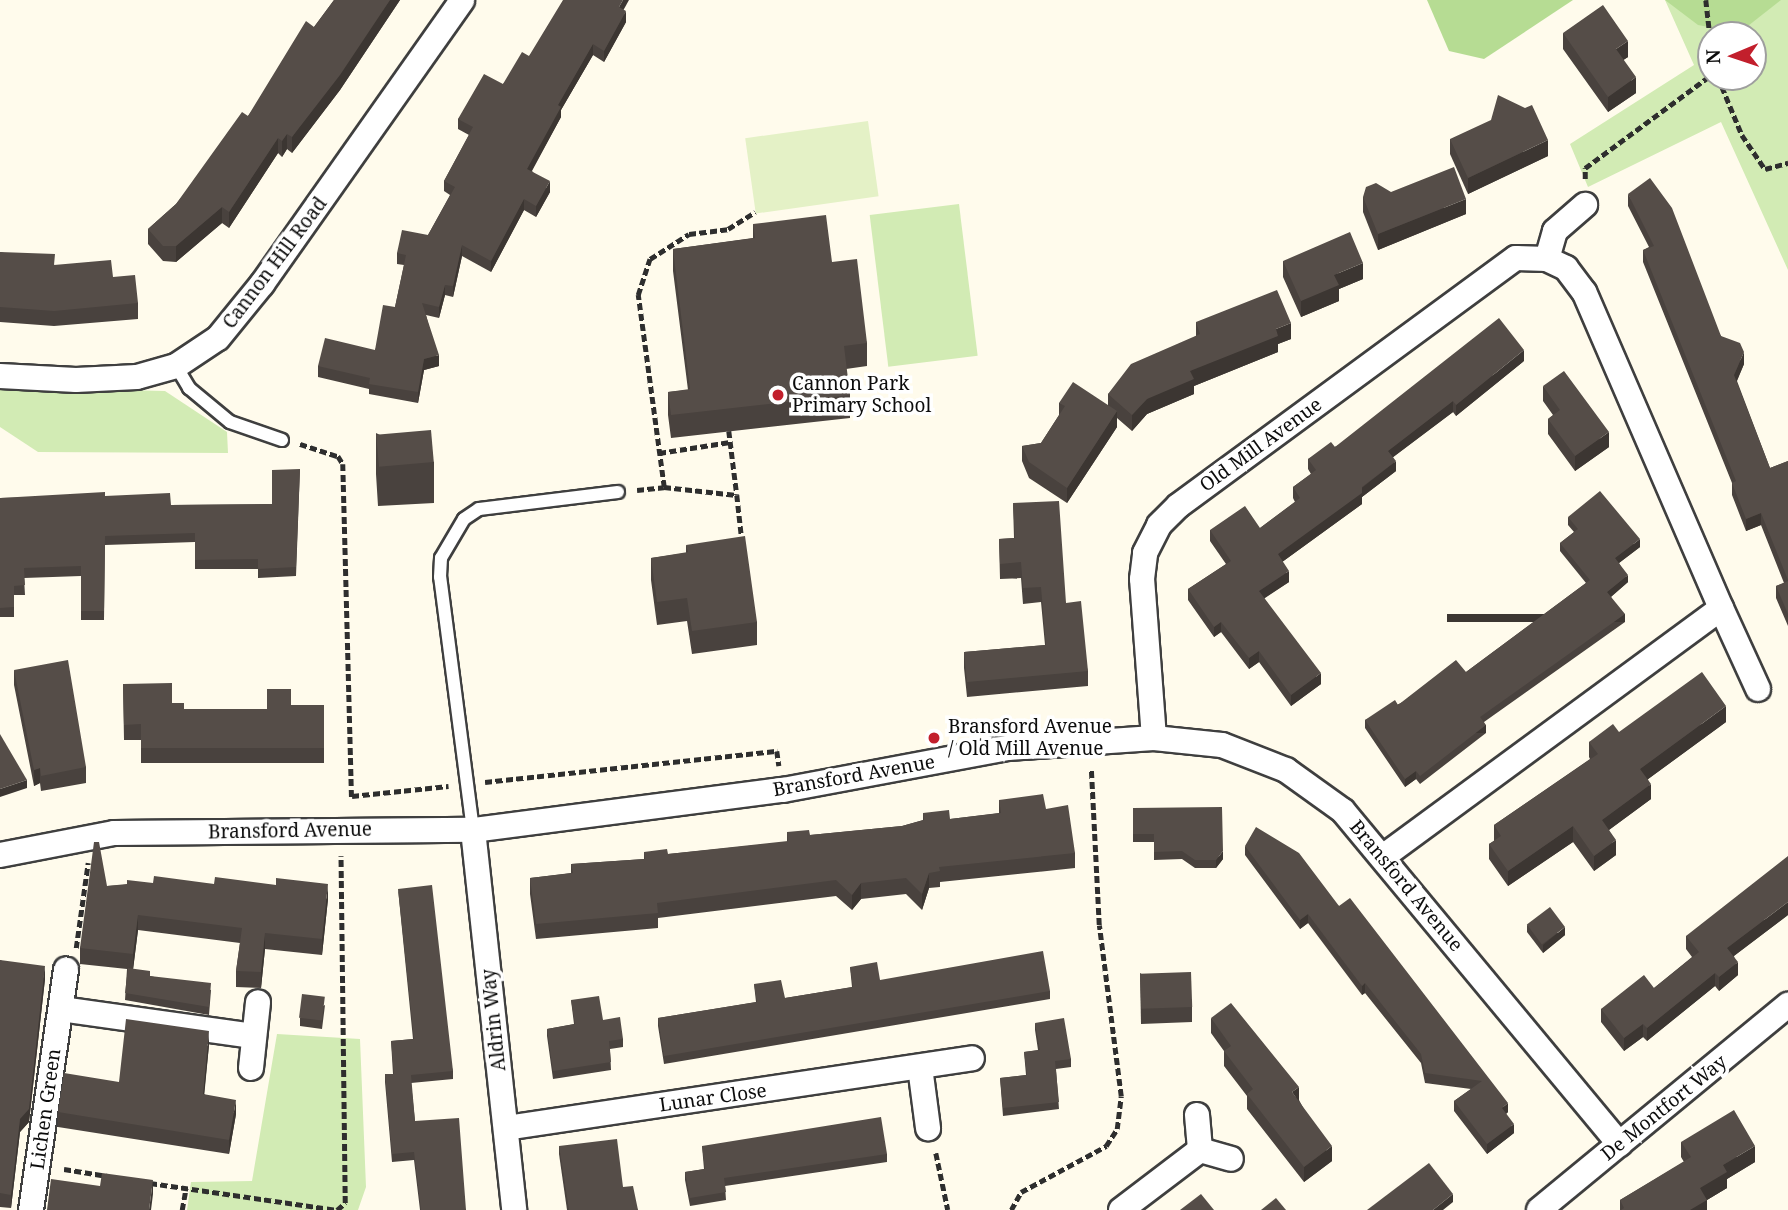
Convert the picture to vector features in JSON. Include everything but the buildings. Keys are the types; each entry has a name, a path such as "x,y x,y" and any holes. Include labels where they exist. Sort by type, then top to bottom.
{"street":[{"name":"Cannon Hill Road","path":"0,376 114,380 176,366 218,338 239,315 462,0"},
{"path":"1585,205 1555,232 1547,259 1566,268 1584,292 1758,689"},
{"name":"Old Mill Avenue","path":"1154,738 1142,579 1145,554 1159,525 1178,506 1516,258 1547,259"},
{"path":"1384,856 1721,608"},
{"name":"Bransford Avenue","path":"0,855 92,835 472,830 783,790 997,750 1154,738 1222,745 1286,770 1326,796 1384,856 1619,1144"},
{"name":"Aldrin Way","path":"472,830 514,1210"},
{"name":"Lichen Green","path":"31,1210 66,970"},
{"path":"251,1068 258,1002"},
{"name":"De Montfort Way","path":"1539,1210 1788,1005"},
{"path":"61,1009 253,1036"},
{"name":"Lunar Close","path":"506,1128 972,1059"},
{"path":"920,1067 928,1128"},
{"path":"1197,1115 1200,1150"},
{"path":"1200,1150 1231,1159"},
{"path":"1121,1210 1200,1150"}],"lane":[{"path":"176,366 189,388 230,422 282,440"},
{"path":"472,830 440,577 442,558 464,519 479,509 618,492"}],"path":[{"path":"1706,0 1708,21"},
{"path":"1585,205 1585,168 1697,85"},
{"path":"1724,91 1742,135 1765,169 1788,163"},
{"path":"664,487 638,295 650,259 689,234 728,229 755,212"},
{"path":"729,431 743,546"},
{"path":"145,1182 337,1210 345,1203 347,830 352,796 343,464 338,456 282,440"},
{"path":"659,453 730,442"},
{"path":"618,492 664,487 737,495"},
{"path":"1010,1210 1021,1192 1105,1146 1117,1129 1121,1096 1099,925 1090,741"},
{"path":"352,796 777,751 783,790"},
{"path":"66,970 75,960 92,835"},
{"path":"928,1128 948,1210"},
{"path":"38,1165 118,1178"},
{"path":"182,1210 186,1188"}],"green space":[{"path":"1427,0 1573,0 1484,59 1449,51"},
{"path":"1665,0 1788,0 1788,270 1721,122 1588,187 1570,144 1694,65"},
{"path":"1665,0 1781,0 1754,21 1697,21 1697,24"},
{"path":"868,121 879,196 756,214 745,138"},
{"path":"959,204 978,356 888,367 870,215"},
{"path":"0,387 165,391 227,432 228,453 38,452 0,427"},
{"path":"277,1034 360,1039 366,1187 358,1210 187,1210 191,1182 252,1181"}],"place":[{"name":"Cannon Park Primary School","path":"778,395"},
{"name":"Bransford Avenue / Old Mill Avenue","path":"934,738"}]}
